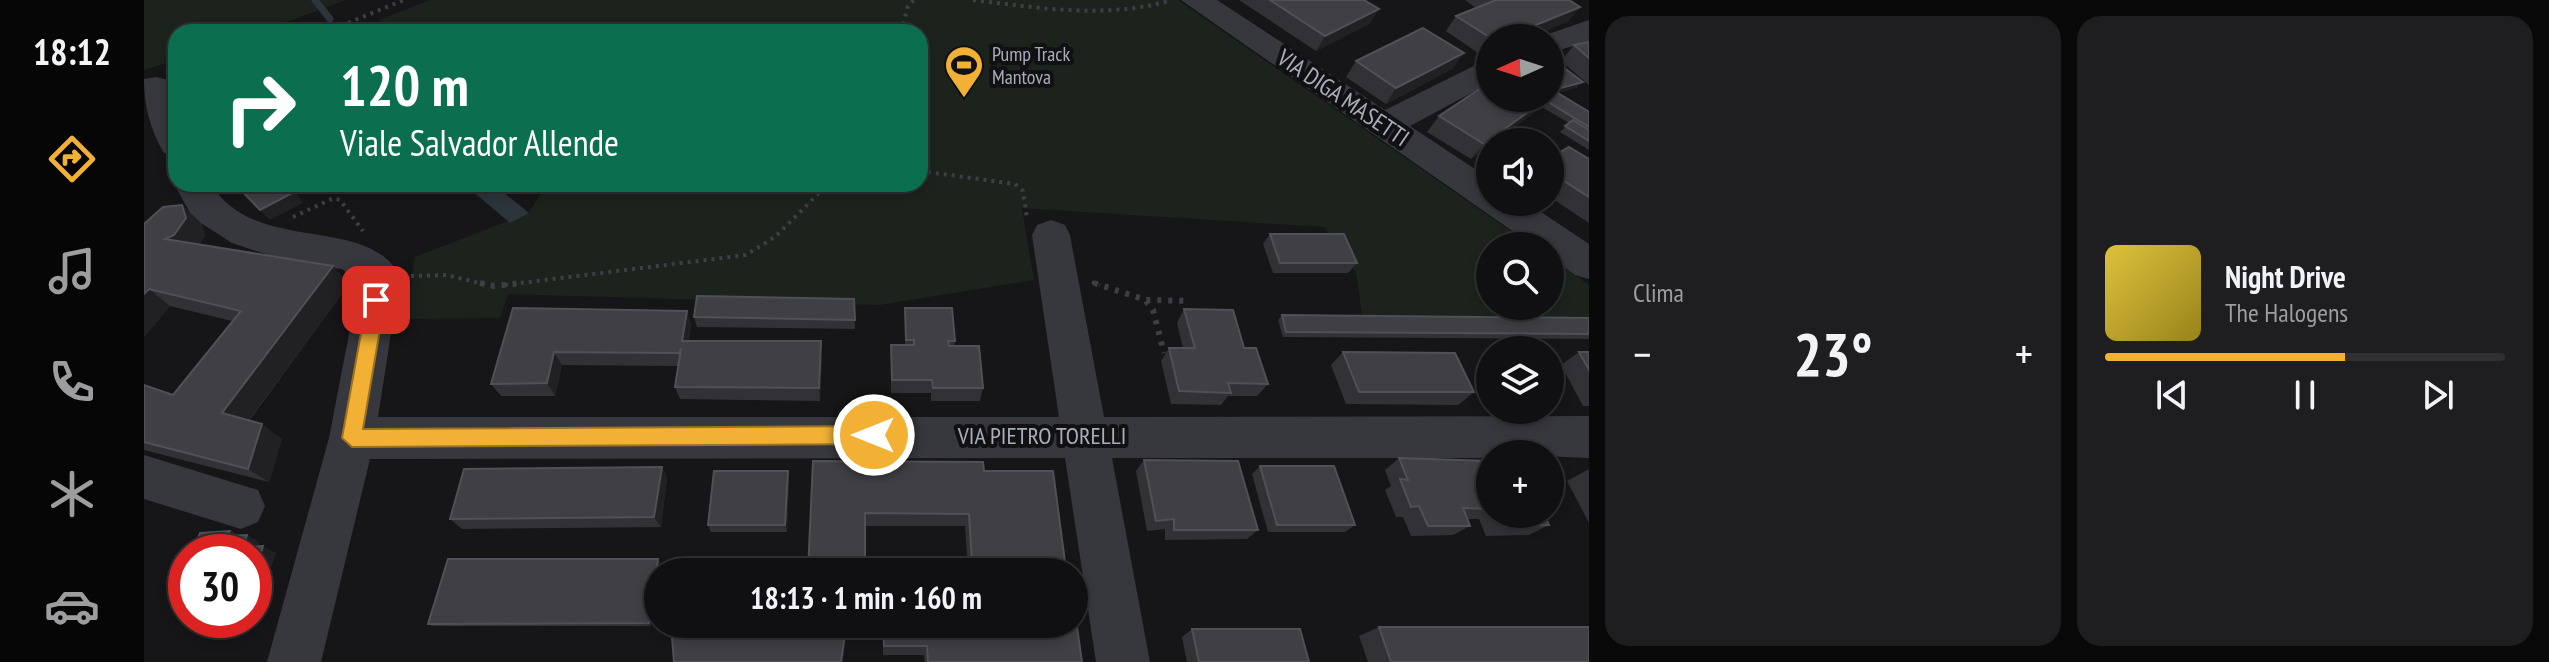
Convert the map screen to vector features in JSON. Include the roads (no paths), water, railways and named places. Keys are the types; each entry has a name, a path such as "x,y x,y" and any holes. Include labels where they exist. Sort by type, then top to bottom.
{"street":[{"name":"VIA DIGA MASETTI","path":"1196,0 1476,187"},
{"path":"1564,38 1589,30"},
{"path":"1385,125 1476,76"},
{"path":"150,89 168,127"},
{"path":"197,192 206,208 246,233 296,249 351,255 389,278 352,438 294,662"},
{"path":"1519,216 1589,264"},
{"path":"1039,228 1059,281 1123,662"},
{"name":"VIA PIETRO TORELLI","path":"352,438 1589,437"},
{"path":"144,477 241,506"}],"waterway":[{"path":"315,0 330,19"}],"place":[{"name":"Pump Track Mantova","path":"964,99"}]}
